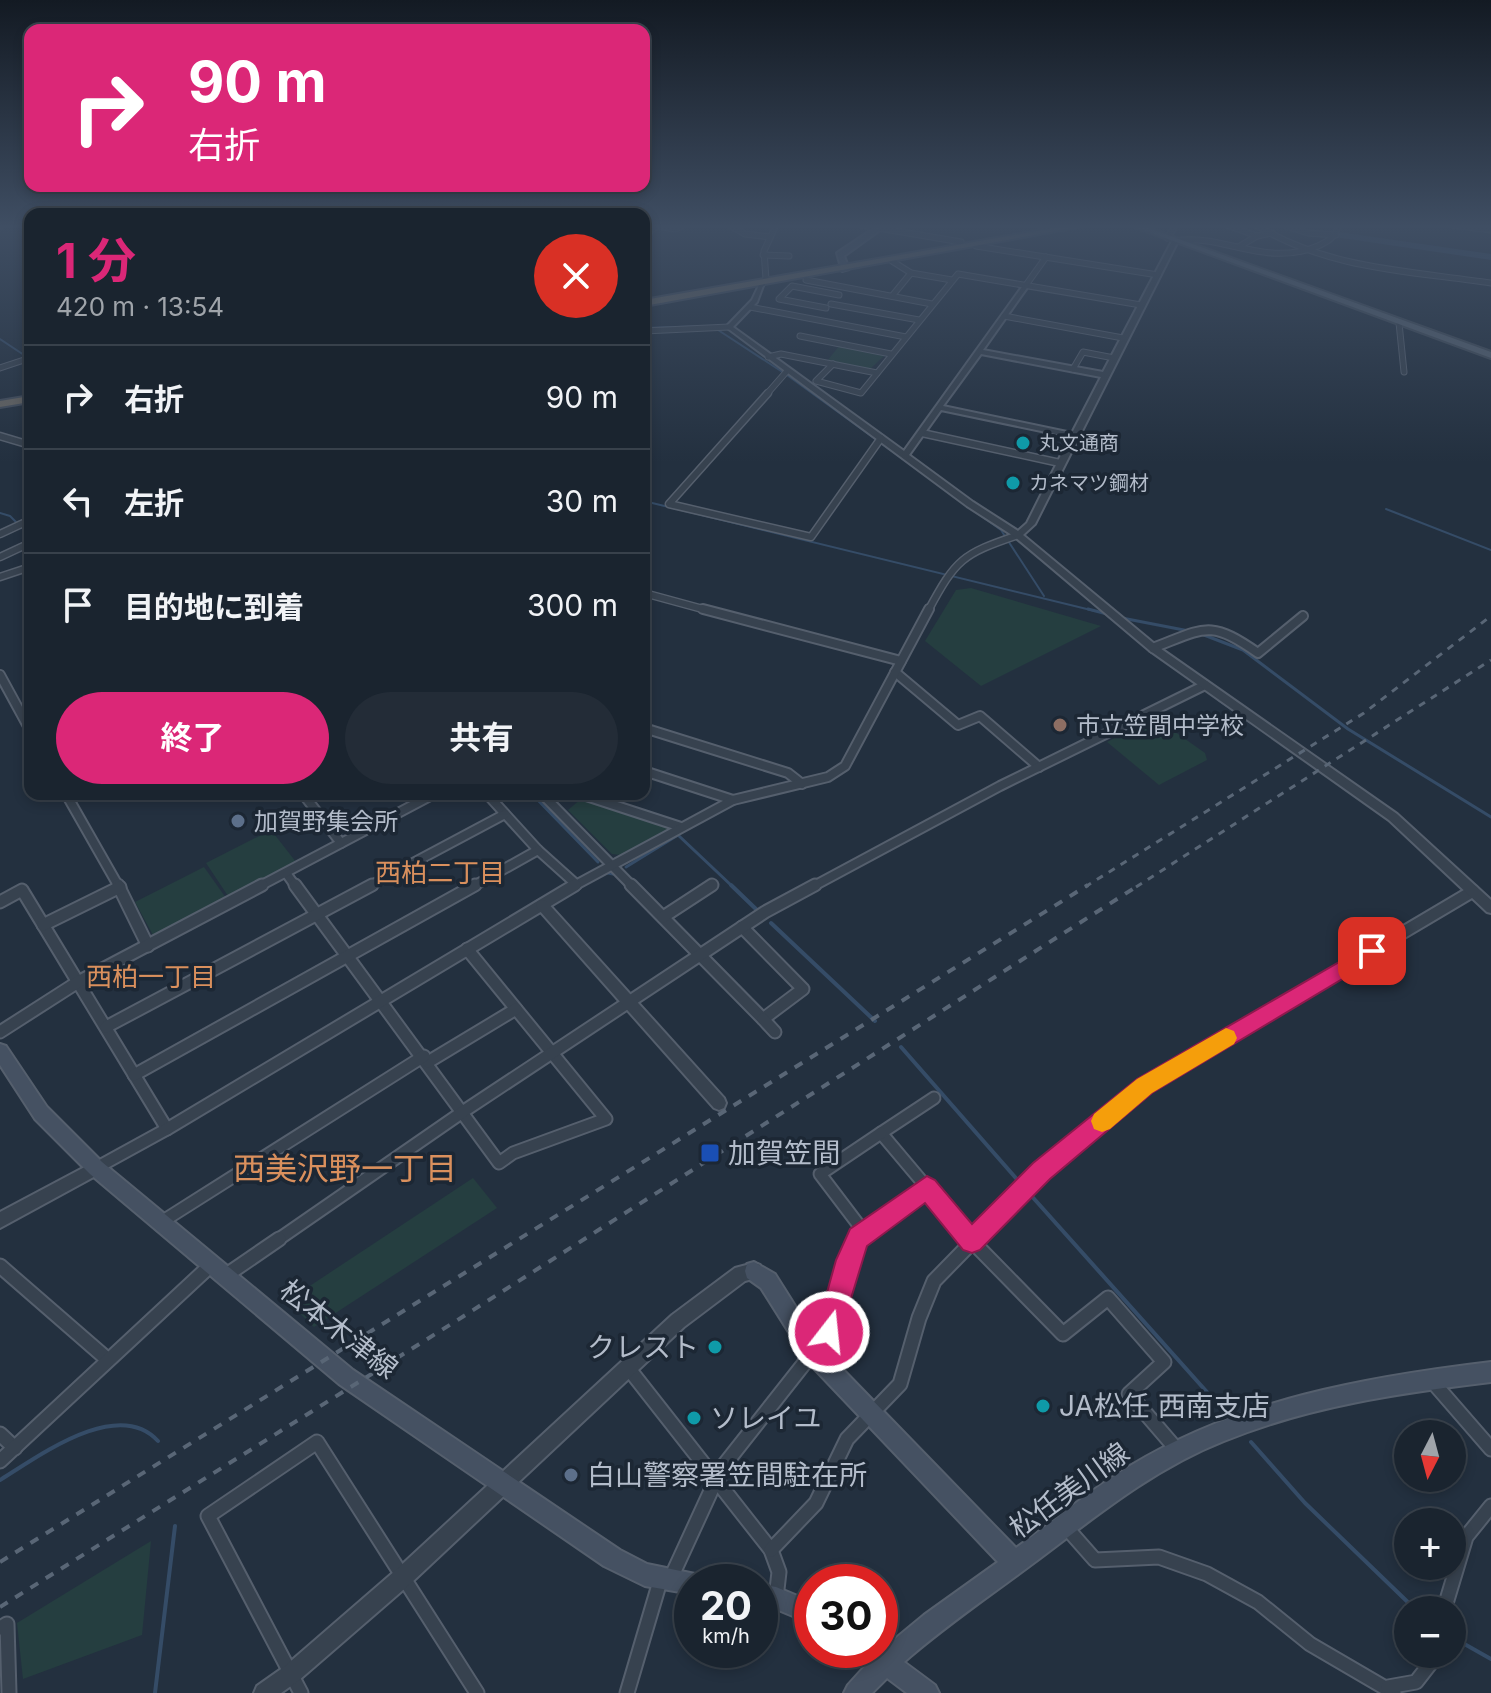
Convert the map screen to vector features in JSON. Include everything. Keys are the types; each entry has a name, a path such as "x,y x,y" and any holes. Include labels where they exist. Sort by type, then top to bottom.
{"highway":[{"path":"0,407 24,403"}],"main road":[{"path":"1347,304 1491,355"},
{"name":"松本木津線","path":"0,1051 41,1113 96,1168 355,1383 612,1558 633,1570 674,1580"},
{"path":"754,1271 768,1281 814,1354 1015,1563"},
{"name":"松任美川線","path":"898,1645 1139,1472 1216,1432 1296,1408 1429,1379 1491,1372"},
{"name":"松任美川線","path":"856,1693 870,1668"},
{"path":"893,1668 927,1693"}],"street":[{"path":"650,331 725,327 752,304"},
{"path":"815,304 919,320"},
{"path":"833,364 816,381 861,393 932,304"},
{"path":"905,455 1013,304"},
{"path":"0,1220 167,1129 610,864 733,800 828,777 845,766 948,574 977,549 1026,532 1141,305 1135,304"},
{"path":"829,306 800,336 891,354"},
{"path":"750,307 906,337"},
{"path":"1004,316 1123,338"},
{"path":"1399,323 1404,372"},
{"path":"725,327 878,441 905,455 1112,612 1153,648 1393,817 1491,908"},
{"path":"978,351 1105,375"},
{"path":"1073,369 1083,352 1114,358"},
{"path":"768,357 781,354 877,373"},
{"path":"0,368 24,360"},
{"path":"785,372 669,504 811,537 878,441"},
{"path":"940,408 1075,436"},
{"path":"922,433 1060,463"},
{"path":"0,436 24,443"},
{"path":"0,534 24,522"},
{"path":"1,556 24,546"},
{"path":"0,577 24,569"},
{"path":"650,595 901,661"},
{"path":"1153,648 1205,628 1233,636 1258,653 1303,616"},
{"path":"895,672 958,725 980,716 1039,767"},
{"path":"0,675 24,719"},
{"path":"0,1461 107,1359 219,1270 742,927 808,887 1205,685"},
{"path":"650,730 788,773 802,784"},
{"path":"650,773 733,800"},
{"path":"69,800 120,887 148,946"},
{"path":"308,800 341,843"},
{"path":"0,1032 78,982 423,800"},
{"path":"492,800 538,850 577,885"},
{"path":"548,800 775,1032"},
{"path":"598,800 681,827"},
{"path":"106,1027 505,814"},
{"path":"134,1075 538,850"},
{"path":"286,873 346,957 383,999 499,1163 513,1153 606,1119 467,949"},
{"path":"663,917 712,885"},
{"path":"43,925 120,887"},
{"path":"0,902 22,890 167,1129"},
{"path":"771,1550 816,1503 847,1439 900,1384 919,1318 934,1281 1042,1171 1144,1086 1473,891"},
{"path":"542,905 719,1103"},
{"path":"742,927 803,989 763,1019"},
{"path":"163,1221 426,1059 516,1009"},
{"path":"864,1232 820,1174 934,1098"},
{"path":"881,1133 972,1241 1063,1334 1108,1298 1164,1362 1129,1394 1178,1451"},
{"path":"627,1693 666,1579 716,1478 829,1332 848,1260 864,1232 927,1188"},
{"path":"0,1266 107,1359"},
{"path":"264,1693 291,1674 403,1577 700,1302 741,1274 754,1271"},
{"path":"629,1369 771,1550 776,1564"},
{"path":"1429,1379 1491,1449"},
{"path":"0,1434 15,1448"},
{"path":"301,1693 208,1516 317,1442 477,1693"},
{"path":"1448,1596 1466,1537 1491,1506"},
{"path":"1065,1526 1095,1560 1159,1557 1207,1574 1258,1602 1320,1650 1390,1691 1416,1682 1427,1668"},
{"path":"0,1628 7,1624 9,1693"}],"green space":[{"path":"840,345 885,355 870,369 827,361"},
{"path":"971,588 1101,626 981,686 925,641 956,590"},
{"path":"1154,717 1205,753 1207,760 1159,785 1107,742"},
{"path":"584,800 667,826 667,829 621,855 612,854 568,810"},
{"path":"271,830 296,862 228,896 206,863"},
{"path":"204,867 226,898 154,937 135,902"},
{"path":"473,1178 497,1208 314,1327 287,1301"},
{"path":"151,1541 142,1635 23,1679 17,1623"}],"waterway":[{"path":"650,328 708,326"},
{"path":"715,328 787,375 954,496"},
{"path":"0,339 24,355"},
{"path":"650,502 1095,611"},
{"path":"1386,509 1491,550"},
{"path":"973,510 1001,530 1044,596"},
{"path":"0,513 10,516 24,530"},
{"path":"1088,609 1107,614"},
{"path":"1122,618 1189,631"},
{"path":"1204,635 1243,650 1348,729 1491,817"},
{"path":"1219,700 1252,723"},
{"path":"538,800 598,862"},
{"path":"626,867 678,835 733,887"},
{"path":"608,873 613,874"},
{"path":"731,885 758,911"},
{"path":"771,923 875,1021"},
{"path":"901,1047 1021,1184"},
{"path":"1028,1192 1223,1410"},
{"path":"0,1480 57,1446 101,1428 122,1425 141,1429 158,1441"},
{"path":"1251,1442 1305,1503 1401,1596"},
{"path":"155,1693 175,1526"},
{"path":"1466,1645 1491,1659"}],"railway":[{"path":"1085,887 1364,713 1491,616"},
{"path":"1136,887 1491,660"},
{"path":"0,1562 1088,885"},
{"path":"0,1607 456,1321 1139,885"}],"slow traffic":[{"path":"1102,1121 1144,1086 1226,1038"}],"place":[{"name":"丸文通商","path":"1023,443"},
{"name":"カネマツ鋼材","path":"1013,483"},
{"name":"市立笠間中学校","path":"1060,725"},
{"name":"加賀野集会所","path":"238,821"},
{"name":"加賀笠間","path":"710,1153"},
{"name":"クレスト","path":"715,1347"},
{"name":"JA松任 西南支店","path":"1043,1406"},
{"name":"ソレイユ","path":"694,1418"},
{"name":"白山警察署笠間駐在所","path":"571,1475"}],"district":[{"name":"西柏二丁目","path":"440,872"},
{"name":"西柏一丁目","path":"151,976"},
{"name":"西美沢野一丁目","path":"345,1168"}],"route":[{"path":"829,1332 848,1260 858,1237 864,1232 927,1188 972,1241 1042,1171 1144,1086 1372,951"}]}
